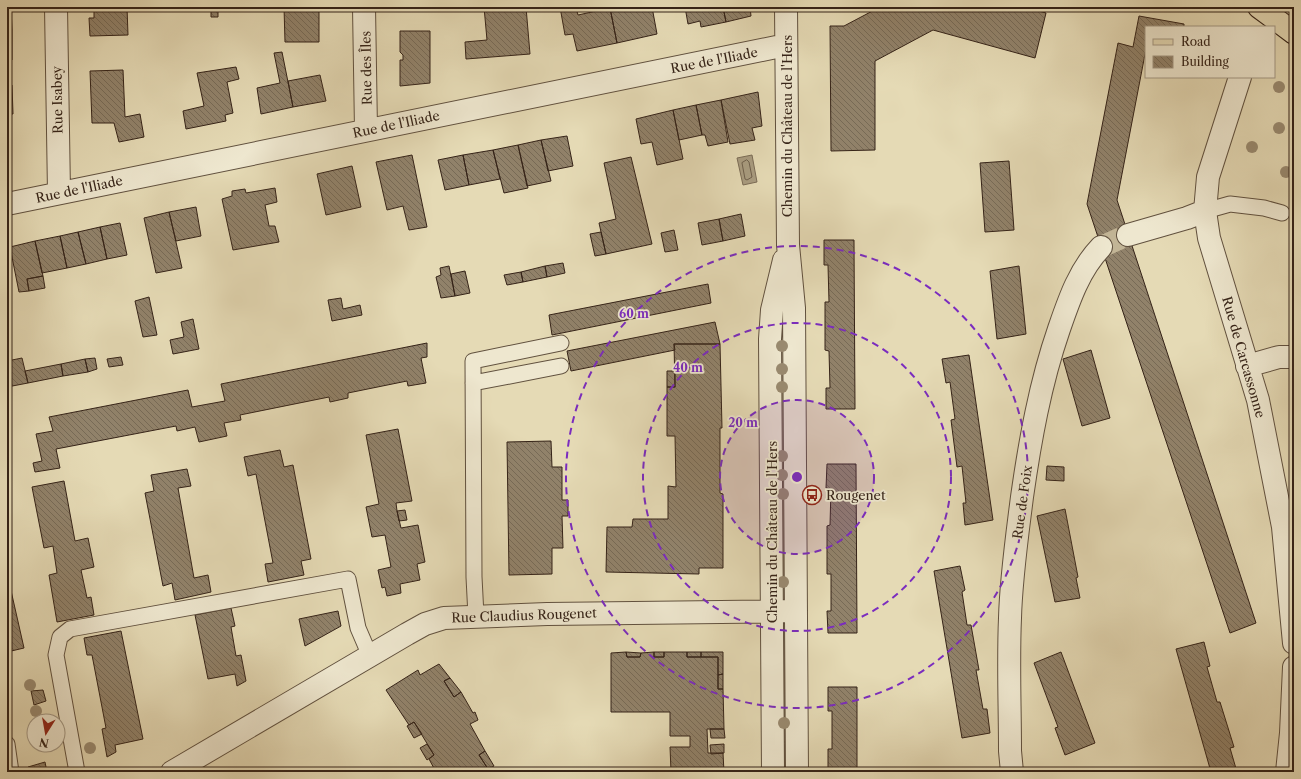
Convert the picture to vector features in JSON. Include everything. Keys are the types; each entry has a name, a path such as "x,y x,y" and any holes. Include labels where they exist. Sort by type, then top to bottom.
{"main road":[{"path":"1263,16 1294,33"}],"street":[{"name":"Rue Isabey","path":"56,7 59,193"},
{"name":"Rue des Îles","path":"364,7 366,130"},
{"name":"Chemin du Château de l'Hers","path":"786,7 788,246 794,308 797,772"},
{"name":"Rue de l'Iliade","path":"7,204 786,45"},
{"name":"Rue de Carcassonne","path":"1240,78 1208,177 1205,211 1209,238 1258,400 1283,527 1294,643"},
{"path":"1128,235 1187,218 1205,211"},
{"name":"Chemin du Château de l'Hers","path":"773,772 770,339 772,310 788,246"},
{"name":"Rue de Foix","path":"1012,772 1010,751 1010,617 1017,535 1029,448 1048,360 1066,308 1077,282 1092,257 1102,247"},
{"path":"1247,366 1279,358 1294,357"},
{"name":"Rue Claudius Rougenet","path":"172,772 425,624 444,618 476,616 796,611"},
{"path":"1287,772 1291,733 1294,667"}],"lane":[{"path":"1205,211 1230,204 1264,208 1282,213"},
{"path":"476,616 474,577 472,361 561,344"},
{"path":"473,383 561,366"},
{"path":"77,772 56,655 60,638 70,629 348,579 358,628 370,656"},
{"path":"7,744 11,772"}],"water":[{"path":"752,155 757,182 743,185 737,158"}],"building":[{"path":"7,7 11,7 12,30 7,30"},
{"path":"94,7 127,7 128,35 90,36 89,18 94,18"},
{"path":"211,7 218,7 218,17 211,17"},
{"path":"284,7 319,7 319,42 285,42"},
{"path":"484,7 526,7 530,54 466,59 465,42 487,40"},
{"path":"560,7 576,7 578,15 610,8 617,43 577,51 573,34 565,35"},
{"path":"652,7 657,34 617,43 610,8"},
{"path":"685,7 723,7 726,22 701,27 700,21 688,24"},
{"path":"723,7 750,7 751,16 726,22"},
{"path":"880,7 1025,7 1046,13 1035,58 933,30 875,61 875,150 831,151 830,26 844,26"},
{"path":"1139,16 1184,24 1184,26 1145,26 1145,54 1117,200 1256,623 1230,633 1087,204 1118,43 1133,47"},
{"path":"7,30 12,30 12,60 7,60"},
{"path":"400,31 430,31 430,83 400,86 400,60 403,60 403,55 400,52"},
{"path":"282,52 293,107 261,114 257,88 280,83 274,53"},
{"path":"236,67 239,79 227,82 233,113 225,115 226,121 186,129 183,111 204,106 197,73"},
{"path":"123,70 125,117 140,114 144,137 119,142 114,123 92,123 90,71"},
{"path":"320,75 326,101 293,107 288,81"},
{"path":"7,85 12,85 13,114 7,114"},
{"path":"758,92 762,126 752,128 755,140 730,144 721,100"},
{"path":"721,100 728,142 708,146 705,135 702,135 696,105"},
{"path":"696,105 702,135 679,140 673,110"},
{"path":"673,110 683,159 657,165 652,142 641,144 636,119"},
{"path":"567,136 573,166 548,171 541,140"},
{"path":"541,140 551,181 527,186 518,145"},
{"path":"518,145 528,188 504,193 493,150"},
{"path":"493,150 500,179 469,185 463,155"},
{"path":"412,155 427,227 409,230 403,206 387,210 376,162"},
{"path":"463,155 469,185 445,190 438,160"},
{"path":"631,157 652,244 606,254 599,223 616,219 604,163"},
{"path":"1009,161 1014,230 985,232 980,163"},
{"path":"352,166 361,207 326,215 317,174"},
{"path":"275,188 277,202 265,205 269,226 275,226 279,242 233,250 222,199 232,196 232,191 245,189 246,193"},
{"path":"196,207 201,236 176,241 169,212"},
{"path":"169,212 182,268 156,273 144,218"},
{"path":"741,214 745,236 723,241 719,219"},
{"path":"719,219 723,241 702,245 698,223"},
{"path":"120,223 127,255 107,259 100,227"},
{"path":"100,227 107,259 86,264 78,232"},
{"path":"674,230 678,250 665,252 661,233"},
{"path":"78,232 86,264 67,268 60,236"},
{"path":"601,232 606,254 595,256 590,234"},
{"path":"60,236 67,268 42,273 35,241"},
{"path":"824,240 854,240 855,409 826,409 826,388 830,388 829,351 825,350 825,302 829,302 828,265 824,265"},
{"path":"35,241 43,276 27,279 29,291 19,292 10,247"},
{"path":"563,263 565,273 547,277 545,266"},
{"path":"449,266 455,296 441,298 436,277 441,275 440,268"},
{"path":"545,266 547,277 523,282 521,272"},
{"path":"1019,266 1026,334 997,339 990,271"},
{"path":"465,271 470,293 455,296 451,274"},
{"path":"521,272 523,282 507,285 504,275"},
{"path":"43,276 45,288 29,291 27,279"},
{"path":"708,284 711,303 552,335 549,315"},
{"path":"149,297 157,335 143,337 135,301"},
{"path":"341,298 343,309 360,305 362,315 332,321 328,300"},
{"path":"193,319 199,349 173,354 170,340 184,337 181,322"},
{"path":"715,322 720,344 674,344 675,350 571,371 567,351"},
{"path":"427,343 427,357 421,358 426,383 408,386 407,381 348,393 348,398 330,402 329,397 240,415 241,420 224,423 227,436 199,442 195,427 177,431 176,426 56,449 60,468 35,472 33,463 42,461 36,434 53,431 49,417 188,390 192,407 225,401 221,384"},
{"path":"674,344 720,344 722,428 720,428 720,493 723,494 723,568 699,568 699,574 606,572 607,527 632,527 633,519 668,519 668,486 676,487 675,436 667,436 667,387 675,387"},
{"path":"1091,350 1110,418 1082,426 1063,359"},
{"path":"969,355 993,520 965,525 963,503 966,503 962,466 957,467 951,420 955,419 950,382 946,383 942,359"},
{"path":"121,357 123,365 109,367 107,359"},
{"path":"22,358 28,383 7,387 7,361"},
{"path":"95,358 97,369 88,372 85,359"},
{"path":"85,359 88,372 63,376 61,364"},
{"path":"61,364 63,376 28,383 25,371"},
{"path":"667,371 675,371 675,387 667,387"},
{"path":"398,429 412,501 396,503 397,511 401,528 418,525 425,562 417,564 420,580 400,584 401,593 387,596 385,587 382,588 378,570 391,567 385,535 372,537 366,507 379,504 366,435"},
{"path":"551,441 552,467 562,467 562,500 568,500 568,516 562,516 563,548 552,548 552,574 509,575 507,442"},
{"path":"280,450 284,467 293,465 311,559 301,561 304,575 268,582 265,564 273,563 256,474 248,476 244,457"},
{"path":"827,464 856,464 857,633 828,633 827,611 831,611 831,574 827,574 827,526 830,525 831,489 826,488"},
{"path":"1047,466 1064,467 1064,481 1046,480"},
{"path":"187,469 191,486 178,488 194,578 208,575 211,592 175,600 172,583 163,586 145,493 154,491 151,475"},
{"path":"64,481 75,541 88,538 94,567 81,570 87,598 91,597 94,615 57,622 49,575 57,573 53,546 44,548 32,487"},
{"path":"1065,509 1078,577 1076,578 1080,598 1055,602 1037,516"},
{"path":"405,510 407,520 399,521 397,511"},
{"path":"960,566 965,590 962,592 967,625 971,625 979,670 976,670 983,709 987,709 990,733 962,738 934,571"},
{"path":"7,573 24,648 7,652"},
{"path":"231,608 235,626 231,627 236,656 241,655 246,681 237,686 235,674 208,679 195,615"},
{"path":"338,611 341,626 305,646 299,619"},
{"path":"121,631 143,739 115,745 116,752 107,757 102,729 106,728 92,655 87,655 84,638"},
{"path":"1204,642 1210,666 1207,667 1217,702 1220,702 1234,747 1230,748 1237,772 1211,772 1176,649"},
{"path":"626,652 627,657 640,657 641,653 654,652 654,657 664,657 664,652 687,652 687,657 718,657 718,689 723,689 724,729 707,729 708,753 723,753 724,772 665,772 671,771 670,747 690,747 690,736 670,736 670,712 611,712 611,653"},
{"path":"626,652 641,653 640,657 627,657"},
{"path":"654,652 664,652 664,657 654,657"},
{"path":"687,652 701,652 701,657 687,657"},
{"path":"701,652 723,652 723,674 718,675 718,657 701,657"},
{"path":"1061,652 1095,743 1065,755 1055,728 1058,727 1034,663"},
{"path":"439,664 450,678 444,681 454,697 461,692 473,713 475,712 478,720 470,724 485,751 479,755 490,772 436,772 429,759 434,755 414,722 409,725 386,690 418,670 420,675"},
{"path":"723,674 723,689 718,689 718,675"},
{"path":"450,678 461,692 454,697 444,681"},
{"path":"828,687 857,687 857,772 828,772 828,749 832,749 832,711 828,711"},
{"path":"43,690 46,701 34,705 31,691"},
{"path":"414,722 422,734 414,738 407,726"},
{"path":"710,729 724,729 725,738 711,738"},
{"path":"427,744 434,755 427,760 420,748"},
{"path":"724,744 724,753 711,754 710,745"},
{"path":"485,751 494,766 488,769 479,755"},
{"path":"45,762 47,772 30,772 28,767"}],"tunnel":[{"path":"1101,247 1128,235"}],"place":[{"name":"Rougenet","path":"812,495"}]}
